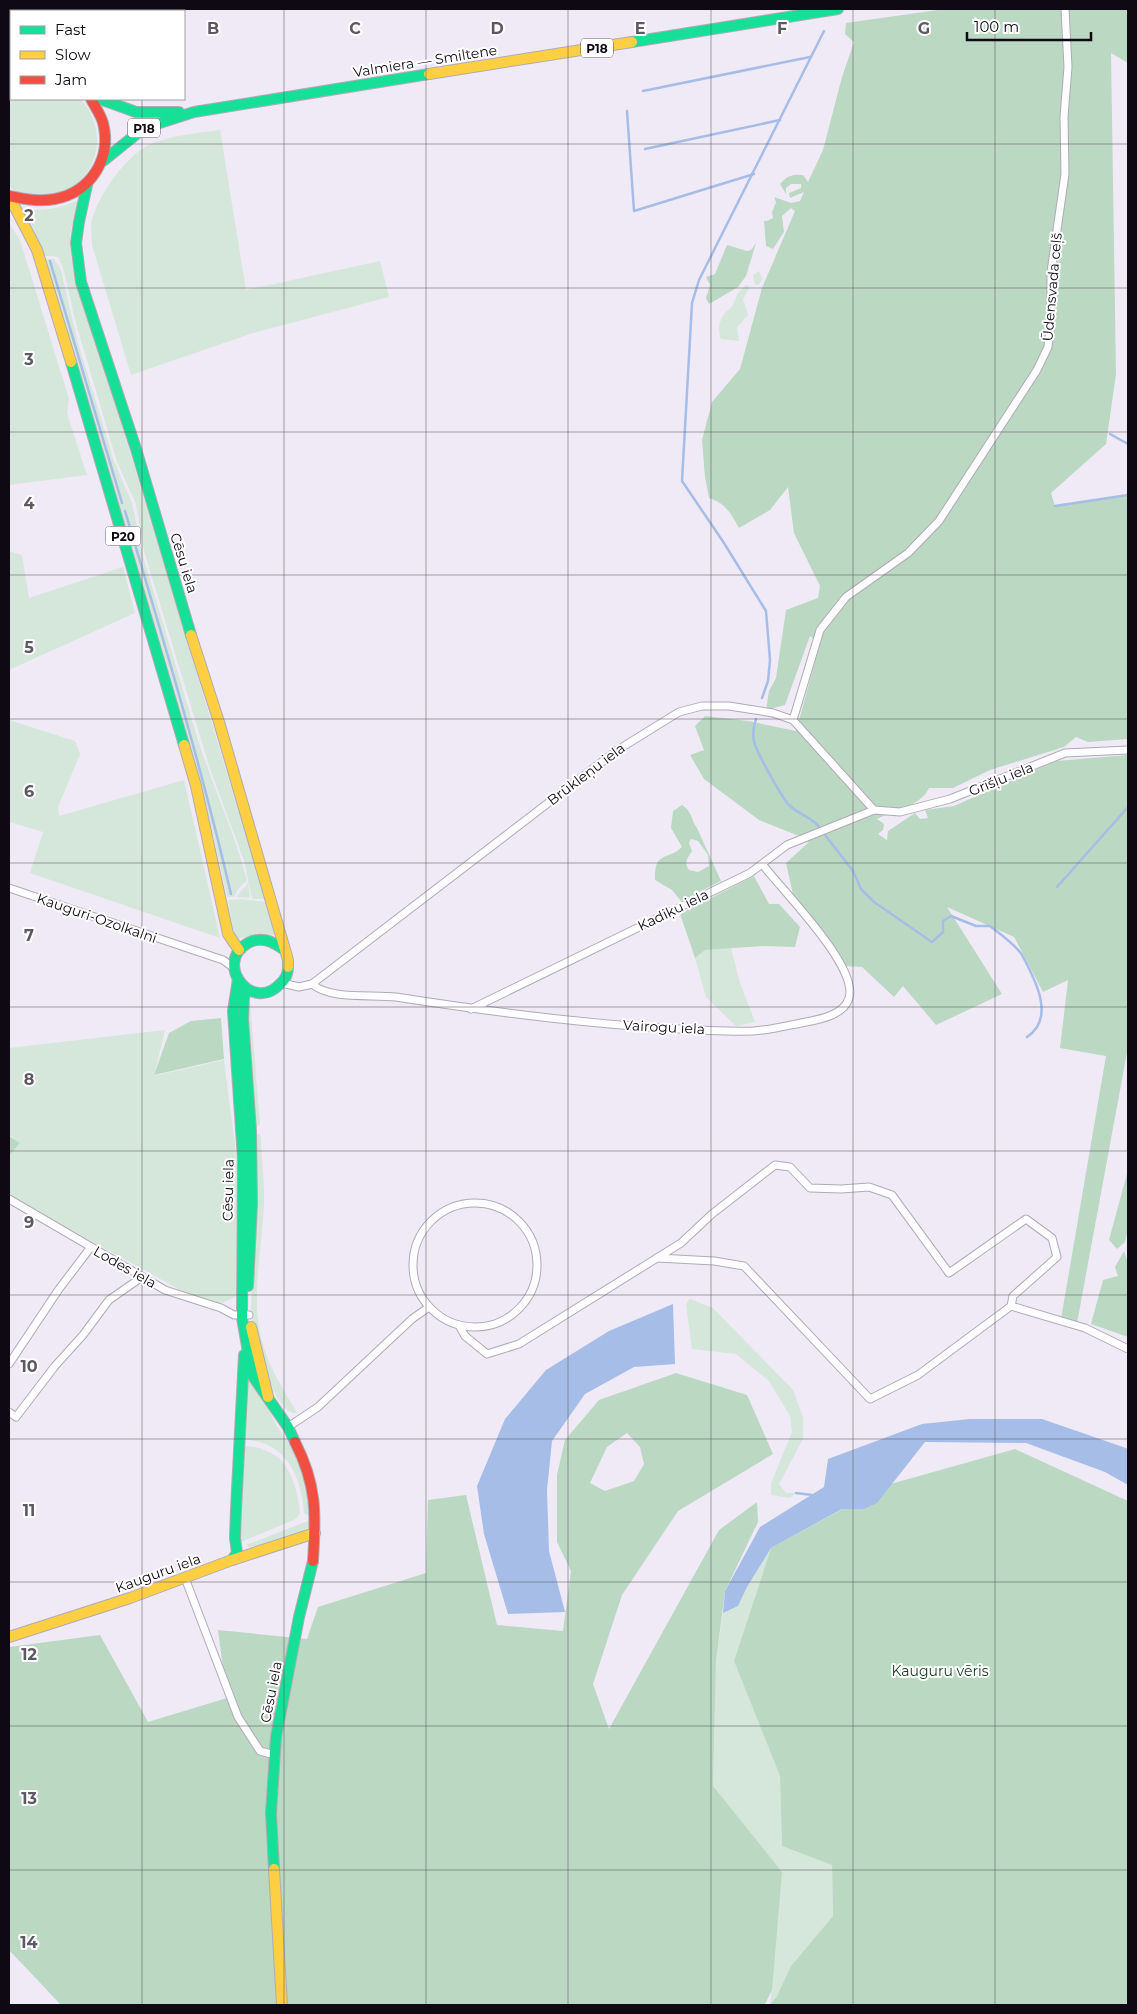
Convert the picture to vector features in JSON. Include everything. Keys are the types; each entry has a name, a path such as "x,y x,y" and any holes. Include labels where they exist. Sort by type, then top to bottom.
{"main road":[{"name":"Valmiera — Smiltene","path":"103,161 144,128 194,112 838,9"},
{"name":"P18","path":"9,196 28,201 47,201 69,195 87,185 103,161 106,145 105,130 99,112 92,100"},
{"name":"Valmiera — Smiltene","path":"103,100 136,112 194,112"},
{"name":"Cēsu iela","path":"87,185 78,218 75,241 81,282 133,440 172,575 219,722 288,961 288,973"},
{"name":"P20","path":"9,196 38,255 118,519 196,786 228,934 238,953"},
{"path":"238,953 249,942 261,939 273,941 283,949"},
{"name":"Cēsu iela","path":"238,953 234,968 238,979 248,990 244,996 243,1019 251,1131 252,1183 245,1334 252,1375 288,1427 301,1453 312,1487 316,1516 312,1566 299,1617 279,1722 275,1755 271,1814 282,2005"},
{"path":"248,990 263,993 271,992 282,983 288,973"},
{"name":"Cēsu iela","path":"238,979 233,1011 242,1141 241,1254 245,1316 268,1397"},
{"path":"232,1560 237,1553 235,1538 245,1334"},
{"name":"Kauguru iela","path":"9,1637 315,1533"}],"street":[{"name":"Ūdensvada ceļš","path":"793,720 820,630 846,597 856,588 908,553 939,521 1037,370 1048,347 1051,322 1052,272 1065,174 1064,118 1068,67 1065,9"},
{"name":"Brūkleņu iela","path":"310,984 616,751 666,719 679,712 702,706 729,706 773,713 793,720"},
{"path":"793,720 874,810"},
{"name":"Grīšļu iela","path":"874,810 900,812 950,799 1065,753 1128,750"},
{"name":"Kadiķu iela","path":"471,1009 750,873 787,845 874,810"},
{"name":"Vairogu iela","path":"310,984 319,990 340,994 389,996 471,1009 591,1023 680,1029 754,1031 807,1022 842,1010 849,1000 850,993 846,976 838,959 826,941 763,865"},
{"name":"Kauguri-Ozolkalni","path":"9,888 184,947"},
{"path":"184,947 223,956 238,953"},
{"path":"184,947 223,960 234,968"},
{"path":"288,973 291,980 299,985 310,984"},
{"path":"282,983 299,987 310,984"},
{"path":"459,1325 465,1336 488,1354 519,1344 681,1243 712,1214 775,1165 790,1167 810,1188 841,1189 869,1187 892,1194 949,1273 1026,1219 1052,1238 1057,1257 1013,1296 1011,1306 918,1375 870,1400 744,1266 714,1261 657,1258"},
{"name":"Lodes iela","path":"9,1199 165,1290 221,1308 233,1315 245,1316"},
{"path":"473,1202 492,1204 510,1212 524,1225 534,1240 538,1257 537,1275 532,1291 523,1306 509,1317 485,1326 459,1325 446,1320 429,1306 416,1286 413,1267 415,1248 423,1230 436,1215 454,1206 473,1202"},
{"path":"9,1364 59,1289 91,1247"},
{"path":"9,1412 16,1417 109,1300 142,1277"},
{"path":"288,1427 318,1407 412,1319 429,1306"},
{"path":"1011,1306 1085,1328 1128,1350"},
{"path":"185,1578 238,1717 260,1751 275,1755"}],"green space":[{"path":"945,9 1128,9 1128,63 1111,53 1116,374 1106,444 1051,493 1055,506 1128,495 1128,739 1088,742 1076,737 1064,747 990,770 953,788 929,788 914,804 877,819 884,824 883,830 878,834 887,840 888,831 915,813 920,819 928,818 925,810 954,806 1056,761 1128,755 1128,1047 1077,1323 1061,1319 1106,1056 1060,1048 1068,980 1043,992 1014,937 947,907 1002,994 936,1025 903,986 894,997 862,967 846,966 824,933 794,899 786,863 809,842 804,838 759,820 704,779 690,755 704,750 695,726 705,716 748,721 796,731 820,644 810,636 785,705 766,710 769,691 776,678 786,610 818,598 820,586 794,533 788,487 770,510 739,528 724,506 709,498 705,477 702,440 712,402 740,369 762,288 795,211 791,208 782,216 784,232 773,249 766,246 764,221 773,218 772,212 776,202 774,197 791,203 800,201 804,192 790,198 789,193 801,188 801,184 791,184 786,188 786,194 780,184 787,177 796,175 803,175 808,182 823,150 842,77 854,42 845,34 846,23"},
{"path":"9,86 10,100 82,100 93,120 97,141 93,161 83,177 69,189 50,196 30,196 9,187"},
{"path":"220,130 246,290 380,261 389,297 253,333 131,375 92,245 91,225 94,215 104,193 119,171 145,147 161,140"},
{"path":"79,200 70,234 71,257 265,899 252,899 244,861 209,766 144,551 136,504 117,462 75,320 64,271 59,258 44,256 34,230 22,207 36,210 51,209"},
{"path":"9,223 20,240 69,399 67,413 87,475 9,485"},
{"path":"756,243 746,276 738,287 709,304 706,298 710,285 706,277 715,274 727,245 747,251 751,250"},
{"path":"54,259 61,270 78,343 114,461 132,503 143,556 198,740 242,863 247,881 239,888 234,897 227,897 182,717 45,260"},
{"path":"759,271 762,279 759,285 755,285 753,275"},
{"path":"747,284 749,288 743,299 748,315 737,327 739,341 721,339 720,321 732,307 738,293"},
{"path":"9,551 22,555 29,598 123,567 135,613 9,670"},
{"path":"9,720 75,741 80,754 58,807 59,816 184,780 220,938 30,873 43,832 9,822"},
{"path":"682,805 688,810 721,881 681,901 672,890 655,880 655,871 659,860 682,847 671,828 673,811","holes":["691,839 698,841 708,855 709,866 698,872 689,870 686,863 692,851 689,843"]},
{"path":"754,876 769,904 779,904 800,927 795,947 763,946 705,950 695,958 680,914"},
{"path":"248,883 250,898 236,897"},
{"path":"242,899 266,902 275,935 259,935 235,939 228,900"},
{"path":"731,948 740,983 755,1022 736,1026 706,997 695,958 705,950"},
{"path":"248,1001 250,1002 260,1124 256,1128 254,1128"},
{"path":"221,1018 224,1059 154,1075 169,1033 191,1021"},
{"path":"165,1030 154,1076 224,1060 239,1177 237,1296 220,1304 184,1292 9,1196 9,1156 20,1143 9,1135 9,1048"},
{"path":"255,1134 260,1134 261,1137 264,1196 257,1313 264,1348 270,1365 297,1413 288,1410 280,1401 273,1388 256,1339 251,1315"},
{"path":"9,1136 20,1143 9,1156"},
{"path":"1128,1170 1128,1228 1125,1242 1117,1249 1109,1240"},
{"path":"1124,1251 1128,1263 1128,1337 1091,1324 1103,1280 1118,1276 1115,1267"},
{"path":"690,1299 713,1308 793,1390 803,1417 803,1439 779,1484 786,1493 796,1493 790,1498 771,1495 771,1483 792,1432 790,1416 769,1381 736,1354 692,1349 686,1304"},
{"path":"676,1373 747,1395 773,1454 678,1511 622,1595 593,1684 609,1729 719,1530 757,1502 758,1522 725,1591 716,1661 713,1786 782,1872 772,1990 765,2004 61,2005 9,1950 9,1647 100,1635 148,1722 227,1698 218,1630 307,1639 318,1607 426,1573 428,1500 466,1495 497,1625 563,1631 571,1571 557,1542 557,1475 565,1440 599,1400","holes":["627,1433 640,1447 644,1464 634,1481 605,1491 590,1483 607,1447"]},
{"path":"246,1376 261,1393 276,1425 293,1450 310,1495 312,1515 304,1513 299,1485 287,1460 270,1446 243,1439"},
{"path":"243,1446 269,1452 286,1466 295,1488 300,1514 294,1520 241,1542 238,1538"},
{"name":"Kauguru vēris","path":"1015,1449 1128,1501 1128,2005 770,2005 777,1996 791,1966 833,1916 832,1865 782,1846 780,1776 734,1661 771,1548 887,1485"},
{"path":"313,1519 310,1526 302,1532 257,1546 249,1547 246,1545"},
{"path":"771,1548 734,1661 780,1776 782,1846 832,1864 833,1916 791,1966 777,1996 770,2005 773,1973 713,1786 716,1661 723,1613 738,1606 747,1587"}],"water":[{"path":"673,1304 675,1364 634,1367 585,1394 552,1441 547,1490 549,1551 565,1612 508,1614 484,1534 477,1486 505,1419 546,1370 609,1331"},
{"path":"970,1419 1042,1419 1128,1449 1128,1485 1105,1472 1026,1443 925,1442 877,1503 864,1509 842,1509 771,1548 747,1587 738,1606 723,1613 725,1591 760,1527 824,1487 828,1459 922,1424"}],"waterway":[{"path":"762,698 768,681 770,660 766,611 724,543 682,481 692,303 699,280 824,31"},
{"path":"643,91 810,57"},
{"path":"627,111 634,211 754,174"},
{"path":"645,149 780,120"},
{"path":"50,261 122,503"},
{"path":"1110,434 1128,444"},
{"path":"1055,506 1128,495"},
{"path":"125,511 194,750 231,894"},
{"path":"756,719 753,732 754,741 776,784 789,805 820,828"},
{"path":"1057,887 1128,807"},
{"path":"825,835 853,871 861,889 874,902 932,942 943,932 943,921 951,916 976,926 990,926 1008,940 1022,955 1037,986 1040,998 1042,1009 1040,1020 1036,1029 1027,1037"},
{"path":"796,1493 812,1495"}],"traffic: fast":[{"path":"632,42 838,9"},
{"path":"103,161 144,128 194,112 429,74"},
{"path":"103,100 136,112 179,112"},
{"path":"87,185 76,243 81,282 136,449 191,635"},
{"path":"71,362 184,745"},
{"path":"283,949 266,940 248,943 238,952 234,962 235,973 240,982 248,989 258,993 269,992 283,981 288,967"},
{"path":"238,979 233,1011 243,1159 242,1318 252,1375 288,1427 295,1442"},
{"path":"248,990 244,996 243,1019 251,1131 252,1204 248,1286"},
{"path":"232,1560 237,1553 235,1538 236,1509 244,1355"},
{"path":"274,1869 271,1813 276,1737 299,1617 313,1561"}],"traffic: slow":[{"path":"429,74 632,42"},
{"path":"9,196 37,250 71,362"},
{"path":"191,635 219,722 288,960 288,967"},
{"path":"184,745 196,786 228,934 239,950"},
{"path":"251,1327 268,1397"},
{"path":"9,1637 130,1598 232,1560 315,1533"},
{"path":"274,1869 282,2005"}],"traffic: jam":[{"path":"9,196 37,200 55,199 79,189 96,172 101,161 105,136 102,120 92,100"},
{"path":"295,1442 308,1472 311,1486 315,1529 313,1561"}]}
